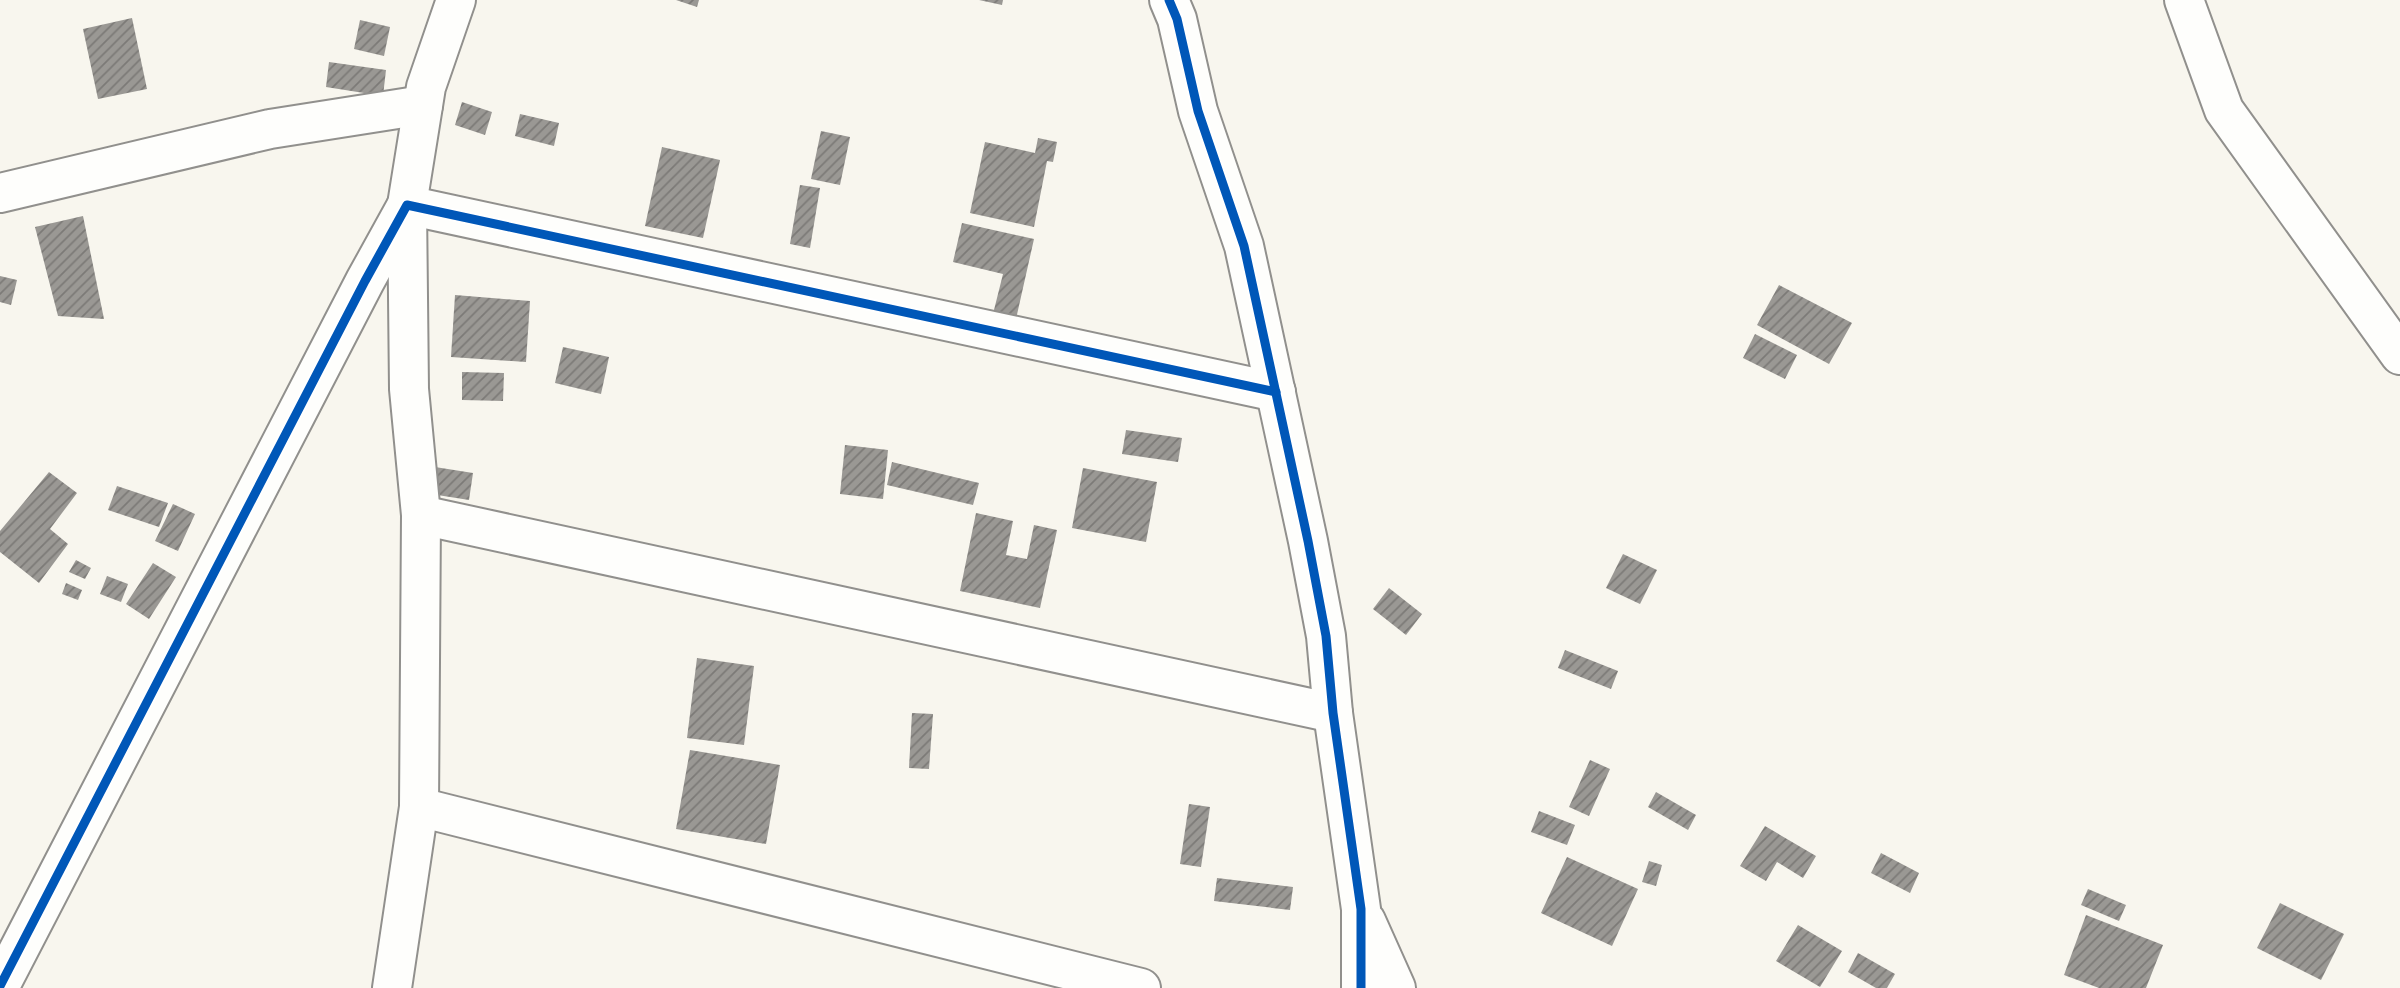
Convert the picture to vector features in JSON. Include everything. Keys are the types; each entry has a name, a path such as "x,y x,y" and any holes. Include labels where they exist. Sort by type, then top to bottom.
{"street":[{"path":"392,988 419,807 421,515 409,389 407,205 426,87 456,0"},
{"path":"1169,0 1177,19 1198,111 1244,246 1326,636 1333,713 1361,909 1361,988"},
{"path":"2184,0 2224,110 2400,355"},
{"path":"0,193 270,129 423,105"},
{"path":"407,205 1276,392"},
{"path":"0,986 352,305 407,205"},
{"path":"421,515 1333,713"},
{"path":"419,807 1141,988"},
{"path":"1361,909 1396,988"}],"building":[{"path":"676,0 699,0 697,7"},
{"path":"979,0 1003,0 1002,5"},
{"path":"132,18 147,89 98,99 83,29"},
{"path":"360,20 390,27 384,56 354,49"},
{"path":"329,62 386,70 383,96 326,87"},
{"path":"462,102 492,112 485,135 455,125"},
{"path":"520,114 559,123 554,146 515,136"},
{"path":"821,131 850,137 840,185 811,179"},
{"path":"1038,138 1057,142 1053,162 1047,161 1034,227 970,213 985,142 1035,153"},
{"path":"662,147 720,160 703,238 645,226"},
{"path":"800,185 820,188 810,248 790,244"},
{"path":"83,216 104,319 58,316 35,227"},
{"path":"962,223 1034,239 1016,319 993,314 1003,274 953,262"},
{"path":"0,276 17,280 11,305 0,302"},
{"path":"1779,285 1852,323 1829,364 1757,325"},
{"path":"455,295 530,301 526,362 451,357"},
{"path":"1755,334 1797,355 1785,379 1743,358"},
{"path":"563,347 609,357 601,394 555,383"},
{"path":"462,372 504,373 503,401 462,400"},
{"path":"1126,430 1182,438 1178,462 1122,454"},
{"path":"845,445 888,450 883,499 840,494"},
{"path":"892,462 979,483 973,505 887,485"},
{"path":"435,467 473,473 469,500 431,494"},
{"path":"1083,468 1157,482 1146,542 1072,528"},
{"path":"49,472 77,493 50,529 68,544 39,583 0,552 0,531"},
{"path":"117,486 168,503 159,527 108,510"},
{"path":"173,504 195,514 178,551 155,541"},
{"path":"976,513 1013,521 1006,555 1027,559 1034,525 1057,530 1040,608 960,591"},
{"path":"1623,554 1657,570 1640,604 1606,588"},
{"path":"76,560 91,568 85,579 69,572"},
{"path":"153,563 176,577 149,619 126,604"},
{"path":"107,576 128,584 121,602 100,594"},
{"path":"66,583 82,590 78,600 62,594"},
{"path":"1389,588 1422,614 1406,635 1373,609"},
{"path":"1565,650 1618,671 1611,689 1558,668"},
{"path":"697,658 754,666 744,745 687,738"},
{"path":"912,713 933,714 929,769 909,768"},
{"path":"690,750 780,765 766,844 676,829"},
{"path":"1590,760 1610,769 1589,816 1569,807"},
{"path":"1656,792 1696,815 1688,830 1648,807"},
{"path":"1189,804 1210,807 1201,867 1180,864"},
{"path":"1539,811 1575,825 1567,845 1531,832"},
{"path":"1765,826 1816,856 1803,878 1777,862 1766,881 1740,866"},
{"path":"1881,853 1919,873 1910,893 1871,873"},
{"path":"1567,857 1638,889 1612,946 1541,913"},
{"path":"1649,861 1662,865 1656,886 1642,882"},
{"path":"1217,878 1293,887 1290,910 1214,901"},
{"path":"2088,889 2126,905 2119,921 2081,905"},
{"path":"2280,903 2344,934 2321,980 2257,948"},
{"path":"2086,915 2163,945 2146,988 2099,988 2064,975"},
{"path":"1798,925 1842,951 1820,987 1776,961"},
{"path":"1858,953 1895,974 1887,988 1876,988 1848,972"}],"cycle path":[{"path":"1169,0 1177,19 1198,111 1244,246 1308,541 1326,636 1333,713 1361,909 1361,988"},
{"path":"0,986 365,281 407,205 1276,392"}]}
